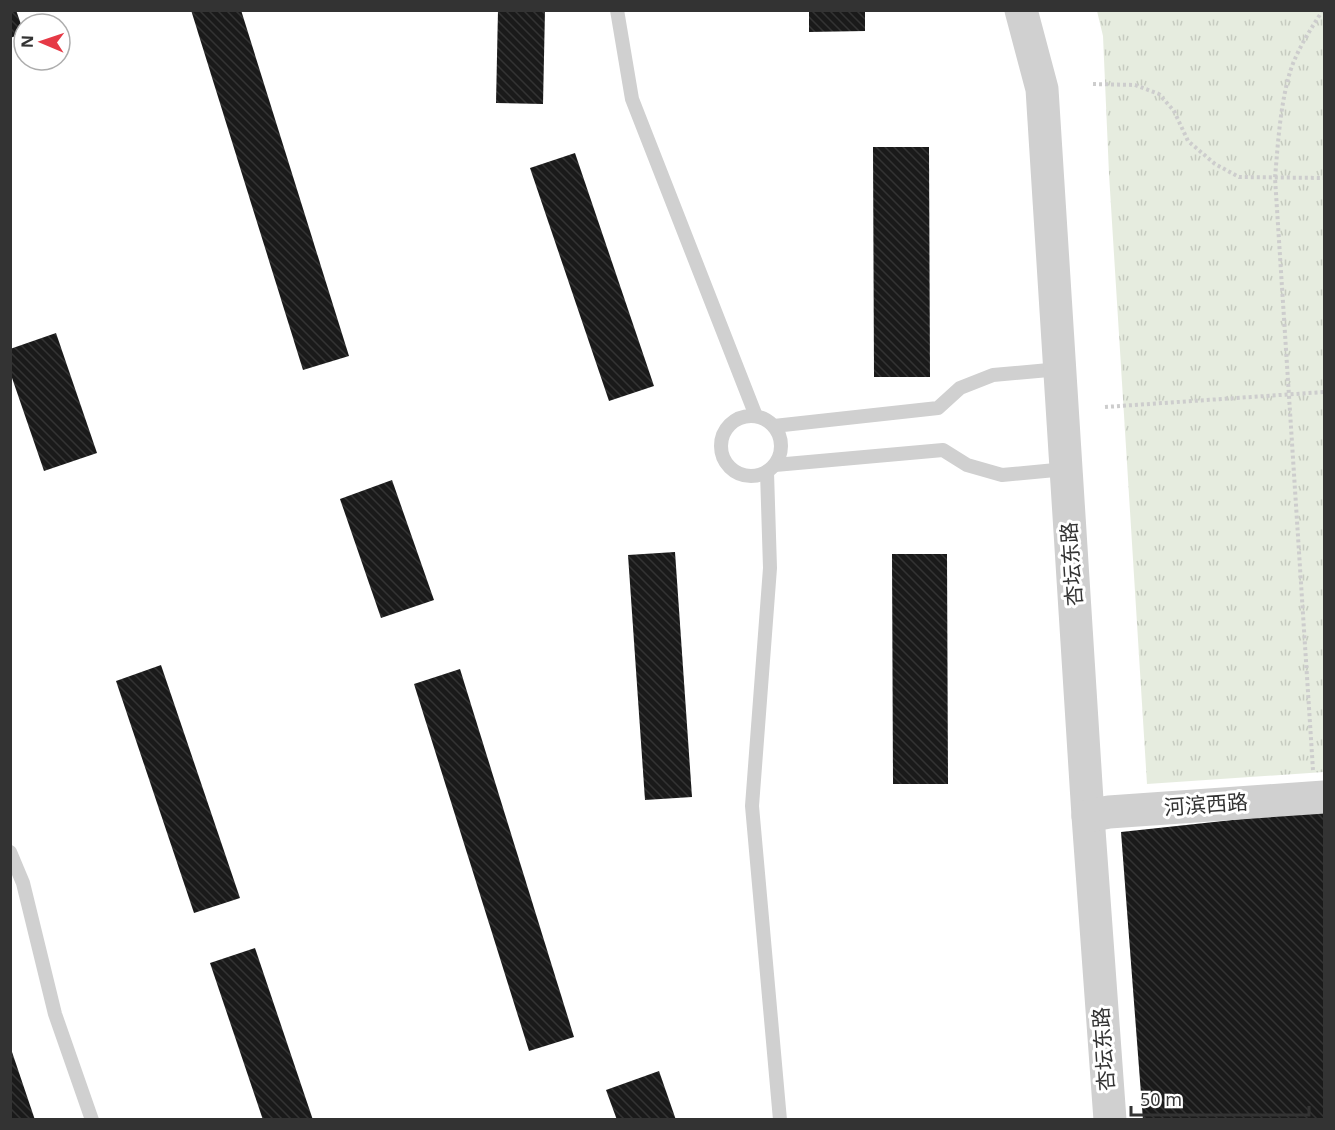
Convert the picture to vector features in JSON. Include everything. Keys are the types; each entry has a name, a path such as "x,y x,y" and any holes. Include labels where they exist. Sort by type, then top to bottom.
{"street":[{"name":"杏坛东路","path":"1021,10 1042,89 1066,470 1128,1119"},
{"name":"杏坛东路","path":"1044,10 1063,80 1110,1119"},
{"name":"河滨西路","path":"1098,814 1319,798"}],"lane":[{"path":"617,10 632,99 756,416"},
{"path":"774,426 938,408 960,388 993,375 1060,369"},
{"path":"756,416 766,419 774,426 779,435 780,455 771,468 758,476 748,476 739,474 724,461 721,442 723,433 736,419 756,416"},
{"path":"771,468 944,450 967,465 1002,475 1066,470"},
{"path":"771,468 770,568 752,806 780,1119"},
{"path":"10,852 22,883 55,1014 92,1119"}],"path":[{"path":"1319,798 1275,178 1279,126 1290,71 1308,33 1323,10"},
{"path":"1093,84 1134,85 1159,94 1174,111 1188,141 1215,164 1239,177 1324,178"},
{"path":"1106,407 1324,392"}],"green space":[{"path":"1097,11 1324,11 1324,772 1147,784 1109,174 1103,36"}],"building":[{"path":"10,10 16,10 17,12 12,12 12,37 10,38"},
{"path":"191,10 241,10 349,356 303,370"},
{"path":"498,10 545,10 543,104 496,103"},
{"path":"809,10 865,10 865,31 809,32"},
{"path":"873,147 929,147 930,377 874,377"},
{"path":"575,153 654,386 609,401 530,168"},
{"path":"56,333 97,453 44,471 10,372 10,349"},
{"path":"392,480 434,600 381,618 340,499"},
{"path":"675,552 692,797 645,800 628,555"},
{"path":"892,554 947,554 948,784 893,784"},
{"path":"161,665 240,898 194,913 116,681"},
{"path":"460,669 574,1037 529,1051 414,684"},
{"path":"1324,810 1324,1120 1143,1120 1121,832"},
{"path":"255,948 313,1120 263,1120 210,963"},
{"path":"11,1049 35,1120 10,1120"},
{"path":"659,1071 676,1120 617,1120 606,1090"}]}
